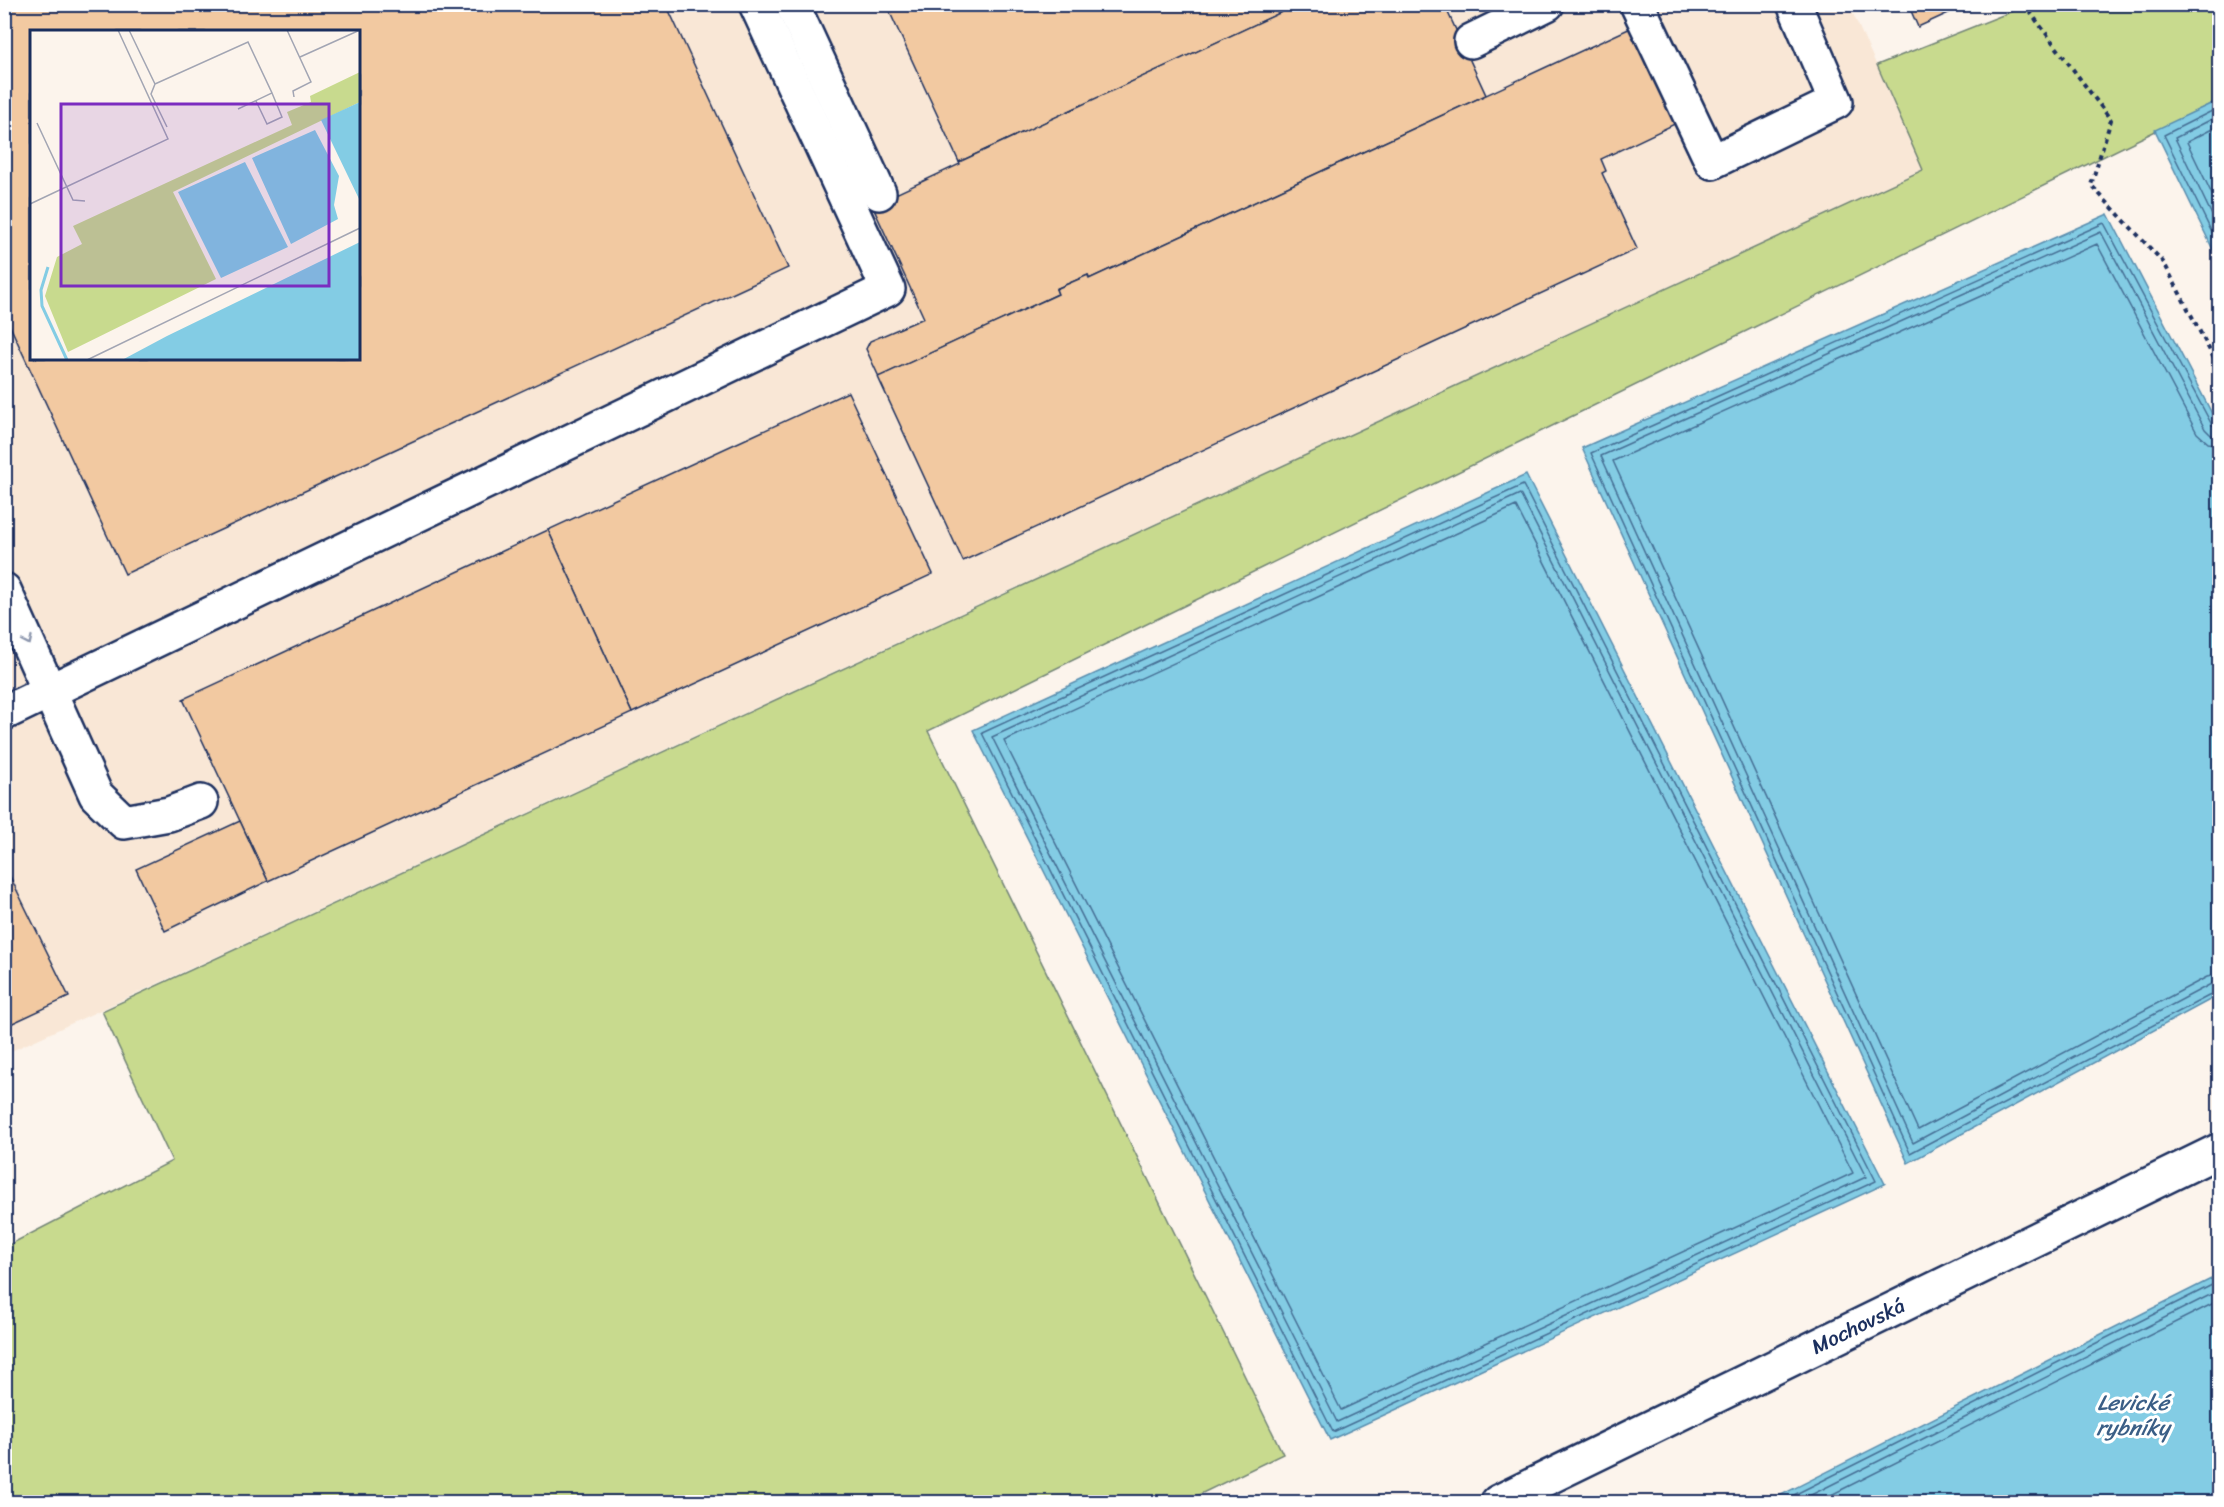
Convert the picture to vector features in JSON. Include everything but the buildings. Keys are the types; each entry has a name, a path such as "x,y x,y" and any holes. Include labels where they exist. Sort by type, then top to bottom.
{"street":[{"path":"4,713 888,290 756,4"},
{"path":"792,4 879,193"},
{"path":"1472,41 1547,4"},
{"path":"1637,4 1712,162 1836,102 1794,4"},
{"path":"4,590 52,692 96,795 124,822 169,814 201,802"},
{"name":"Mochovská","path":"1498,1503 2220,1150"}],"path":[{"path":"2024,4 2110,120 2091,185 2164,263 2220,370"}],"shaded area":[{"path":"5,5 1849,5 1924,169 5,1054"}],"green space":[{"path":"2028,5 2219,5 2219,100 928,731 1283,1454 1184,1502 5,1502 5,1247 172,1161 102,1011 1923,170 1877,65"}],"water":[{"path":"2219,100 2219,262 2155,130"},
{"path":"2108,214 2219,427 2219,995 1908,1163 1582,448"},
{"path":"1526,475 1885,1184 1330,1440 973,730"},
{"name":"Levické rybníky","path":"2219,1275 2219,1502 1767,1502"}]}
